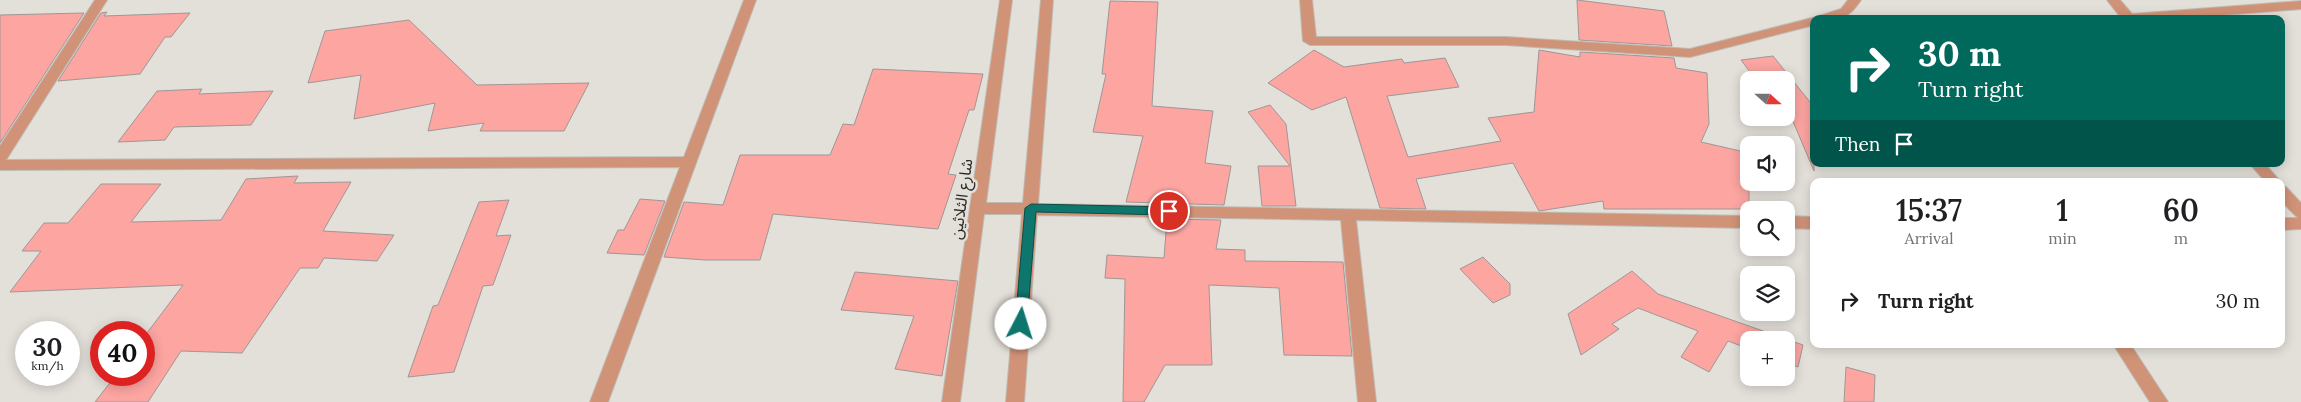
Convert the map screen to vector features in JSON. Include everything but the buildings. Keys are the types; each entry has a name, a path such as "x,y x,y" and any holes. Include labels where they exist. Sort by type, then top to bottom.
{"street":[{"path":"0,158 101,0"},
{"path":"599,402 750,0"},
{"name":"شارع الثلاثين","path":"951,402 1006,0"},
{"path":"1014,402 1047,0"},
{"path":"1306,0 1310,41 1506,41 1690,53 1810,22"},
{"path":"1835,15 1846,12 1855,0"},
{"path":"2113,0 2126,15"},
{"path":"2178,15 2301,5"},
{"path":"0,166 689,162"},
{"path":"2260,167 2270,178"},
{"path":"2285,195 2301,213"},
{"path":"978,208 1740,222"},
{"path":"1348,215 1367,402"},
{"path":"1795,222 1810,223"},
{"path":"2285,224 2301,223"},
{"path":"2124,348 2160,402"}],"route":[{"path":"1021,324 1031,208 1169,211"}]}
